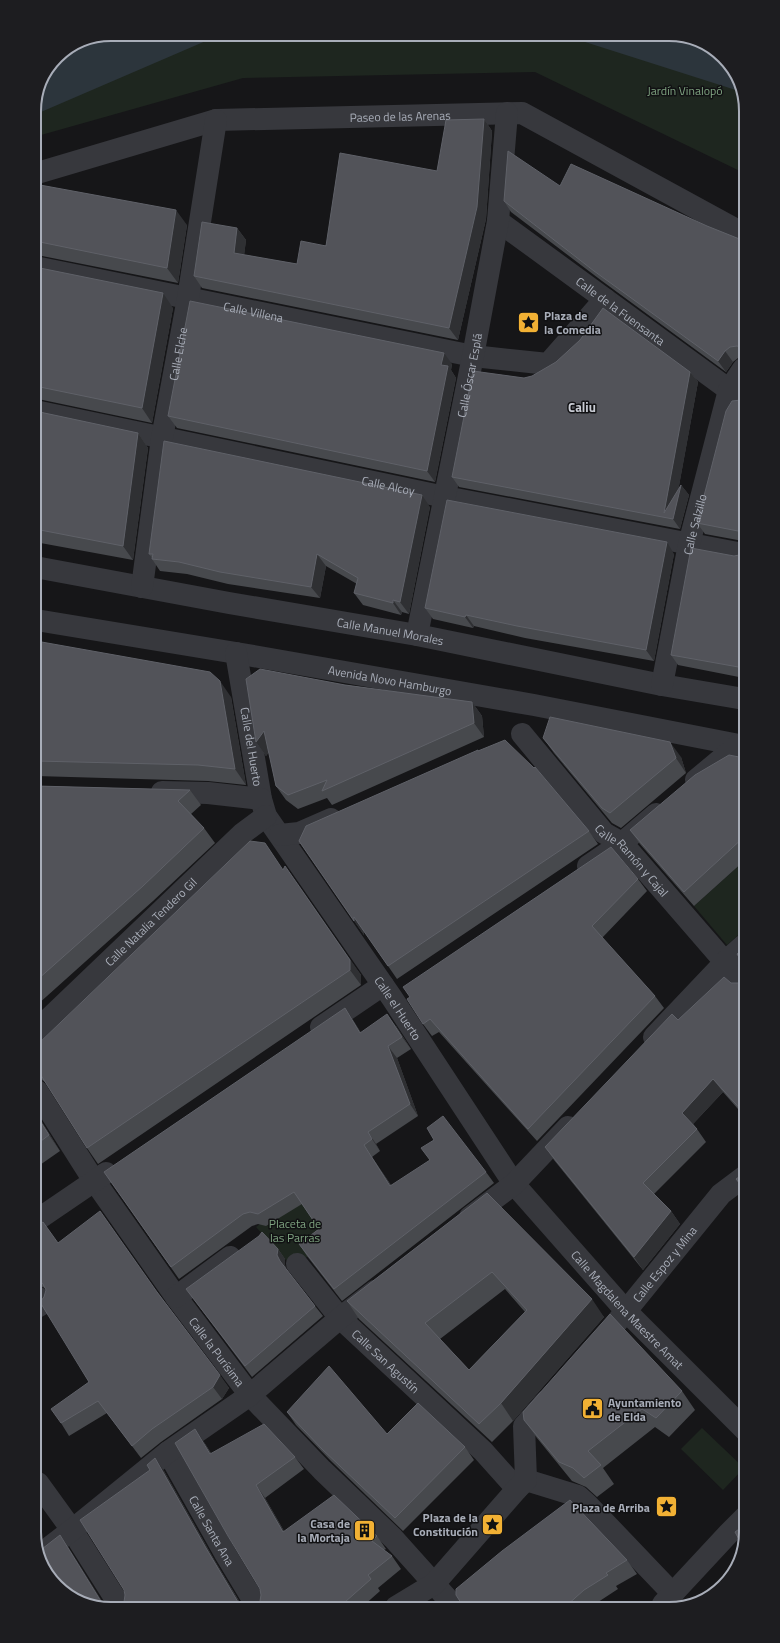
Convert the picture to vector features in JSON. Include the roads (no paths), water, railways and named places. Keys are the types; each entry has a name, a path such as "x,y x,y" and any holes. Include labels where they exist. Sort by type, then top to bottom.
{"street":[{"name":"Calle Óscar Esplá","path":"418,635 498,222 507,113"},
{"name":"Paseo de las Arenas","path":"41,178 216,120 522,113 739,231"},
{"name":"Calle Elche","path":"142,587 162,438 188,298 216,120"},
{"name":"Calle de la Fuensanta","path":"498,222 736,395"},
{"name":"Calle Villena","path":"41,268 473,356"},
{"path":"473,356 548,364 605,299"},
{"name":"Calle Salzillo","path":"662,685 689,544 739,384"},
{"name":"Calle Alcoy","path":"41,412 445,497 739,553"},
{"name":"Calle Manuel Morales","path":"41,568 418,635 662,685 739,698"},
{"name":"Avenida Novo Hamburgo","path":"41,621 534,705 739,745"},
{"name":"Calle del Huerto","path":"236,653 264,808 280,835"},
{"path":"500,744 522,734 534,705"},
{"name":"Calle Ramón y Cajal","path":"522,734 604,833 622,843 739,978"},
{"path":"569,878 622,843 677,796 739,747"},
{"path":"146,792 208,793 264,808"},
{"name":"Calle Natalia Tendero Gil","path":"41,1026 243,833 264,808"},
{"path":"280,835 299,833 349,811"},
{"name":"Calle el Huerto","path":"280,835 394,991 514,1184"},
{"path":"639,1052 726,961 739,949"},
{"path":"304,1039 394,991"},
{"name":"Calle la Purísima","path":"41,1097 94,1181 176,1297 250,1395 322,1470 393,1538 450,1602"},
{"path":"452,1232 514,1184 579,1115"},
{"path":"41,1217 120,1163"},
{"name":"Calle Espoz y Mina","path":"605,1334 626,1311 721,1194 739,1180"},
{"name":"Calle Magdalena Maestre Amat","path":"514,1184 626,1311 739,1424"},
{"path":"176,1297 246,1245"},
{"name":"Calle San Agustín","path":"297,1264 340,1318 482,1451 521,1484"},
{"path":"44,1552 168,1452 250,1395 340,1318 390,1280"},
{"path":"404,1602 434,1584 521,1484 524,1426 559,1386"},
{"name":"Calle Santa Ana","path":"168,1452 254,1602"},
{"path":"521,1484 578,1496 588,1505 668,1600 739,1523"},
{"path":"41,1487 72,1530 118,1602"}],"place":[{"name":"Plaza de la Comedia","path":"528,322"},
{"name":"Ayuntamiento de Elda","path":"593,1409"},
{"name":"Plaza de Arriba","path":"666,1507"},
{"name":"Plaza de la Constitución","path":"493,1524"},
{"name":"Casa de la Mortaja","path":"365,1530"}],"district":[{"name":"Caliu","path":"582,407"}],"park label":[{"name":"Jardín Vinalopó","path":"685,90"},
{"name":"Placeta de las Parras","path":"295,1230"}]}
